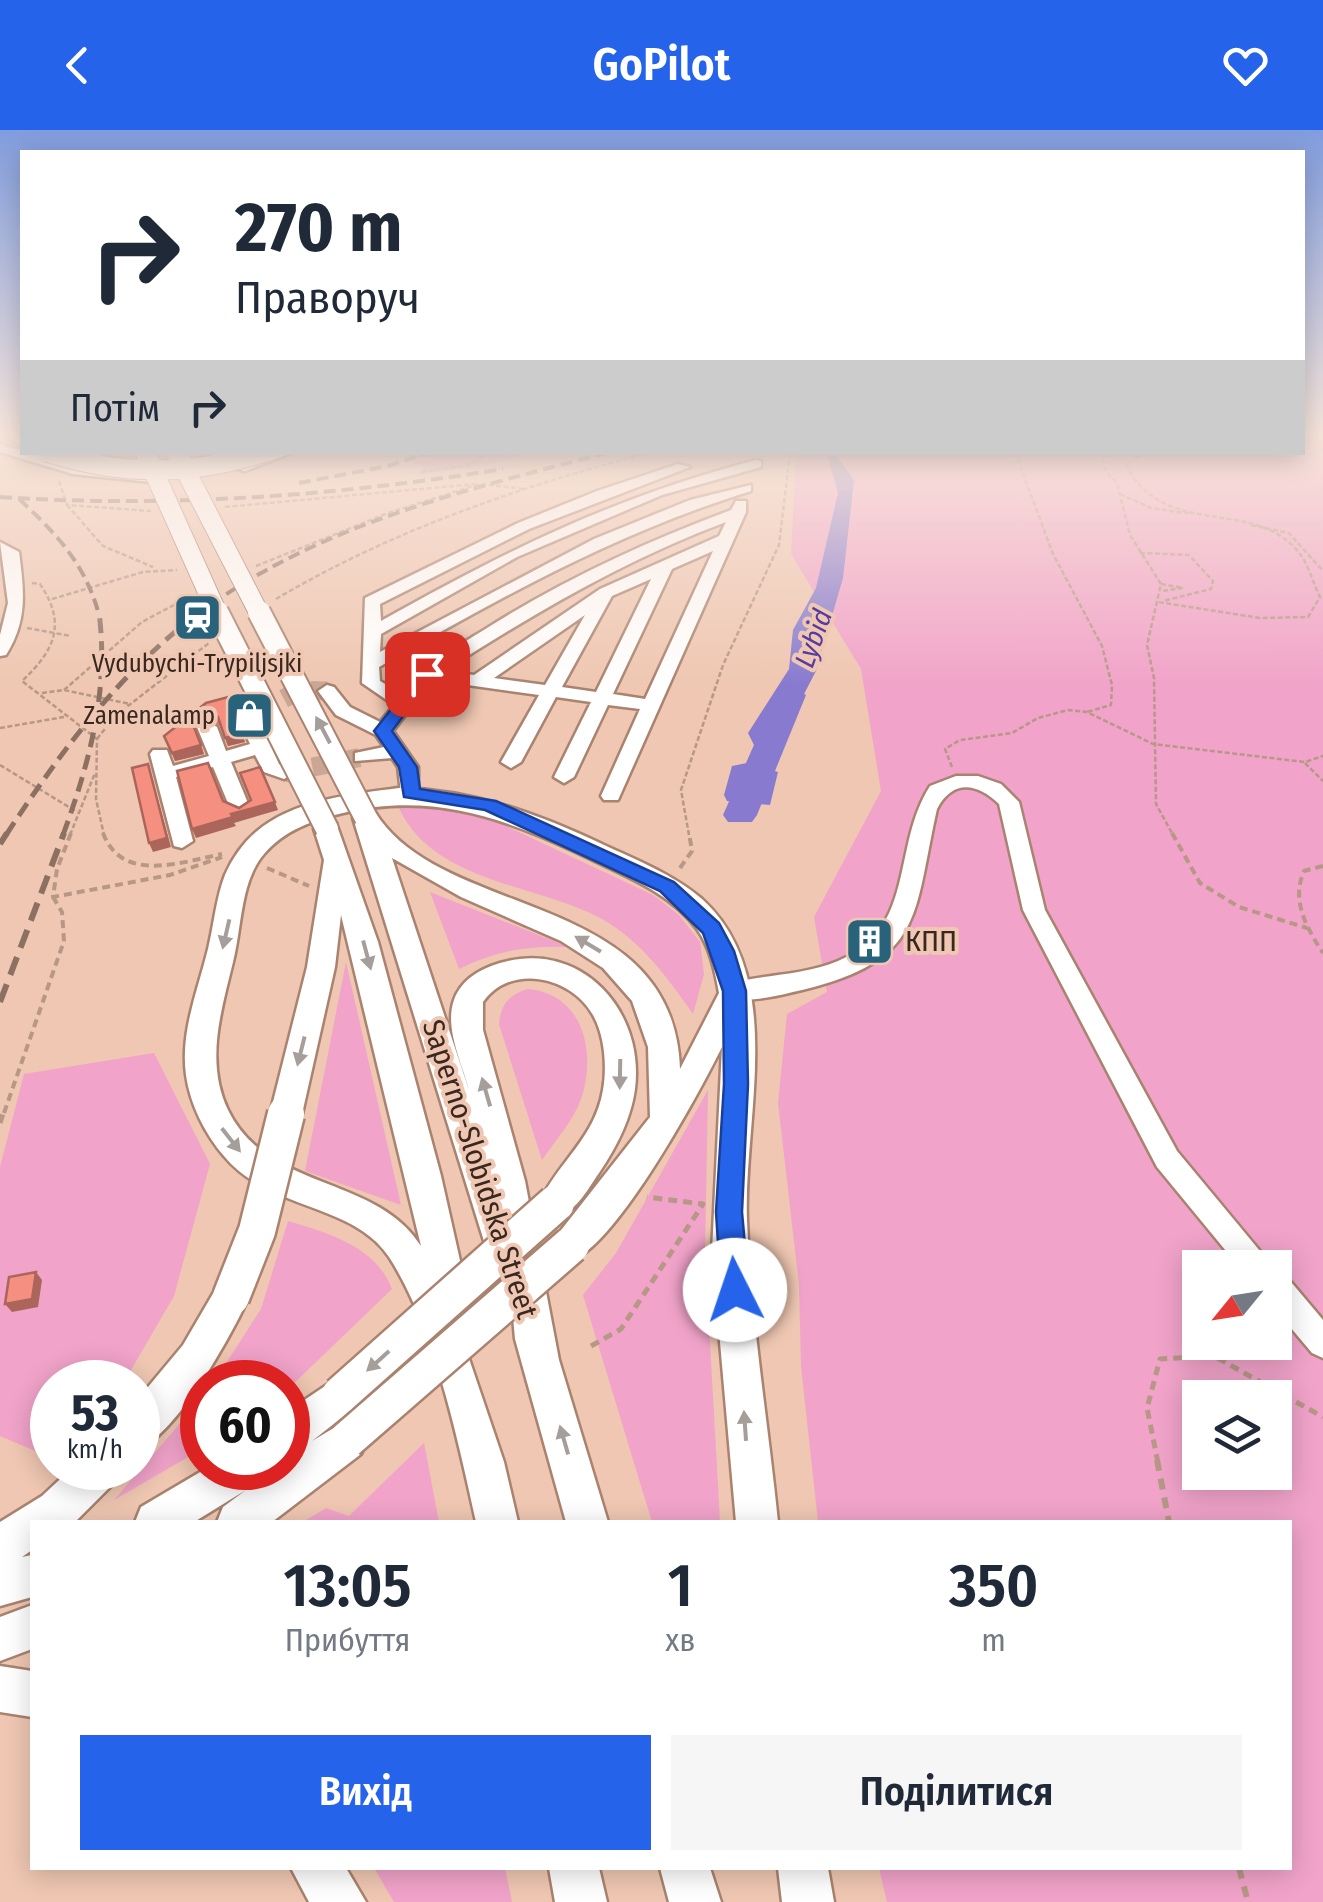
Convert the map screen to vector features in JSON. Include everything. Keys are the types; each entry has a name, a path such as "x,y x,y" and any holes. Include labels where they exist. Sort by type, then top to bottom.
{"main road":[{"name":"Saperno-Slobidska Street","path":"175,521 331,841 364,942 424,1176 497,1520"},
{"path":"211,521 368,824 424,872 527,912 589,944 623,967 646,994 664,1036 677,1053 690,1056 709,1047"},
{"path":"488,1479 438,1328 396,1238 372,1219 293,1189 232,1146 213,1114 202,1077 205,1023 240,869 289,821 310,813 411,793 490,805 667,886 712,928 734,991 736,1084 729,1212 757,1520"},
{"name":"Saperno-Slobidska Street","path":"368,824 541,1358 586,1520"},
{"path":"160,1401 196,1358 231,1297 257,1231 321,968 331,841"},
{"path":"310,1418 340,1395 520,1235 556,1203 592,1160 609,1129 619,1102 620,1057 614,1026 601,1002 563,972 515,969 478,987 468,999 466,1025 510,1174 520,1235 541,1358"},
{"path":"241,1520 347,1440 570,1245 636,1167 709,1047 734,991"},
{"path":"664,1036 670,1075 666,1115"},
{"path":"42,1520 78,1490"},
{"path":"159,1520 208,1490"},
{"path":"0,1546 30,1527"},
{"path":"0,1584 30,1576"},
{"path":"0,1639 30,1628"},
{"path":"0,1688 30,1694"},
{"path":"317,1870 340,1902"},
{"path":"574,1870 581,1902"},
{"path":"686,1870 695,1902"},
{"path":"803,1870 808,1902"}],"street":[{"path":"404,703 371,683 371,602 539,521"},
{"path":"373,632 542,540 588,521"},
{"path":"370,665 592,542 643,521"},
{"path":"383,731 427,674 596,570 718,521"},
{"path":"611,796 735,521"},
{"path":"477,681 606,593 726,539"},
{"path":"0,547 11,552 14,582 9,608 16,626 0,651"},
{"path":"564,777 667,563"},
{"path":"512,762 606,593"},
{"path":"427,674 651,706"},
{"path":"327,691 343,711 383,731 408,767 411,793"},
{"path":"258,712 250,722 271,768 284,772"},
{"path":"206,727 240,808"},
{"path":"182,840 162,764 220,758 261,746"},
{"path":"362,757 396,751"},
{"path":"734,991 821,975 858,963 874,952 895,933 937,790 956,782 994,788 1008,802 1034,910 1167,1160 1244,1250"},
{"path":"1292,1306 1323,1343"}],"path":[{"path":"77,521 100,547 122,559 192,572"},
{"path":"242,572 367,521"},
{"path":"272,602 352,556 444,521"},
{"path":"667,886 692,851 681,790 722,665 778,545 781,521"},
{"path":"956,782 946,749 960,740 1012,733 1038,718 1068,710 1087,712 1111,706 1114,682 1096,635 1054,557 1041,521"},
{"path":"1127,521 1130,535 1162,591 1147,645 1154,678 1152,744 1156,804 1200,883 1239,907 1308,928"},
{"path":"1158,602 1260,618 1308,617 1320,598 1305,558 1288,541 1229,521"},
{"path":"1234,521 1290,534 1323,572"},
{"path":"1140,552 1189,555 1214,581 1211,589 1158,602"},
{"path":"52,600 70,597 106,580 156,568"},
{"path":"14,582 40,584 52,600 57,633 51,654 22,681 42,693 64,717 98,739"},
{"path":"1161,584 1183,588 1162,591"},
{"path":"64,690 142,622 195,594"},
{"path":"16,626 72,636"},
{"path":"53,897 170,875 236,852 148,867 128,862 110,850 100,832 98,739 130,704 223,634"},
{"path":"42,693 64,690 130,704"},
{"path":"1087,712 1152,744 1247,752 1305,762 1323,756"},
{"path":"0,728 64,717"},
{"path":"1305,762 1323,781"},
{"path":"0,765 78,813"},
{"path":"0,1123 64,941 62,912 53,897 56,869 97,770"},
{"path":"256,853 308,886"},
{"path":"1323,866 1304,871 1296,888 1308,928 1323,953"},
{"path":"591,1346 621,1330 703,1204 642,1197"},
{"path":"1168,1520 1147,1408 1160,1359 1214,1356 1323,1417"},
{"path":"1240,1870 1248,1902"}],"shaded area":[{"path":"793,521 1323,521 1323,1902 887,1902 879,1870 1292,1870 1292,1520 818,1520 801,1366 799,1285 778,1103 787,1014 827,992 814,917 881,791 861,669 791,554"},
{"path":"398,806 472,810 653,895 679,915 700,942 704,974 693,1014 653,961 616,928 575,907 460,866 435,851 414,831"},
{"path":"430,892 569,947 512,950 459,969"},
{"path":"346,962 401,1205 305,1171"},
{"path":"528,989 547,993 562,1002 581,1028 586,1045 586,1081 581,1099 542,1160 499,1024 507,1001"},
{"path":"154,1053 210,1164 174,1296 137,1360 30,1360 30,1449 0,1436 0,1167 24,1074"},
{"path":"708,1090 705,1253 720,1520 651,1520 583,1295 616,1253"},
{"path":"288,1221 335,1237 363,1252 375,1262 392,1289 310,1368 310,1360 228,1360 261,1309"},
{"path":"180,1424 180,1462 160,1473 160,1447"},
{"path":"424,1443 439,1520 306,1520 326,1508 349,1516"},
{"path":"375,1870 505,1870 512,1902 394,1902"}],"water":[{"path":"832,521 849,521 843,578 816,671 779,742 755,747 748,733 789,669 793,630 816,588"},
{"path":"747,763 778,772 770,805 727,801 724,795 732,766"}],"building":[{"path":"232,696 242,733 225,738 218,717 202,709 190,717 201,745 172,753 164,736 206,703"},
{"path":"208,763 223,801 239,808 251,800 240,773 260,767 275,802 192,829 177,771"},
{"path":"148,764 167,838 149,843 132,768"},
{"path":"36,1272 32,1299 5,1304 9,1277"}],"waterway":[{"name":"Lybid","path":"740,815 791,695"}],"tunnel":[{"path":"258,712 300,690 327,691"},
{"path":"284,773 362,757"}],"railway":[{"path":"42,521 78,565 99,615"},
{"path":"197,615 291,557 377,521"},
{"path":"97,710 101,670 99,612"},
{"path":"97,710 143,661 200,612"},
{"path":"6,835 97,710"},
{"path":"63,835 97,710"},
{"path":"0,844 7,833"},
{"path":"0,1002 64,833"}],"place":[{"name":"Vydubychi-Trypiljsjki","path":"197,617"},
{"name":"Zamenalamp","path":"250,715"},
{"name":"КПП","path":"870,941"}],"route":[{"path":"427,674 383,731 408,767 411,793 446,795 490,805 667,886 712,928 724,951 734,991 736,1084 729,1212 735,1290"}]}
